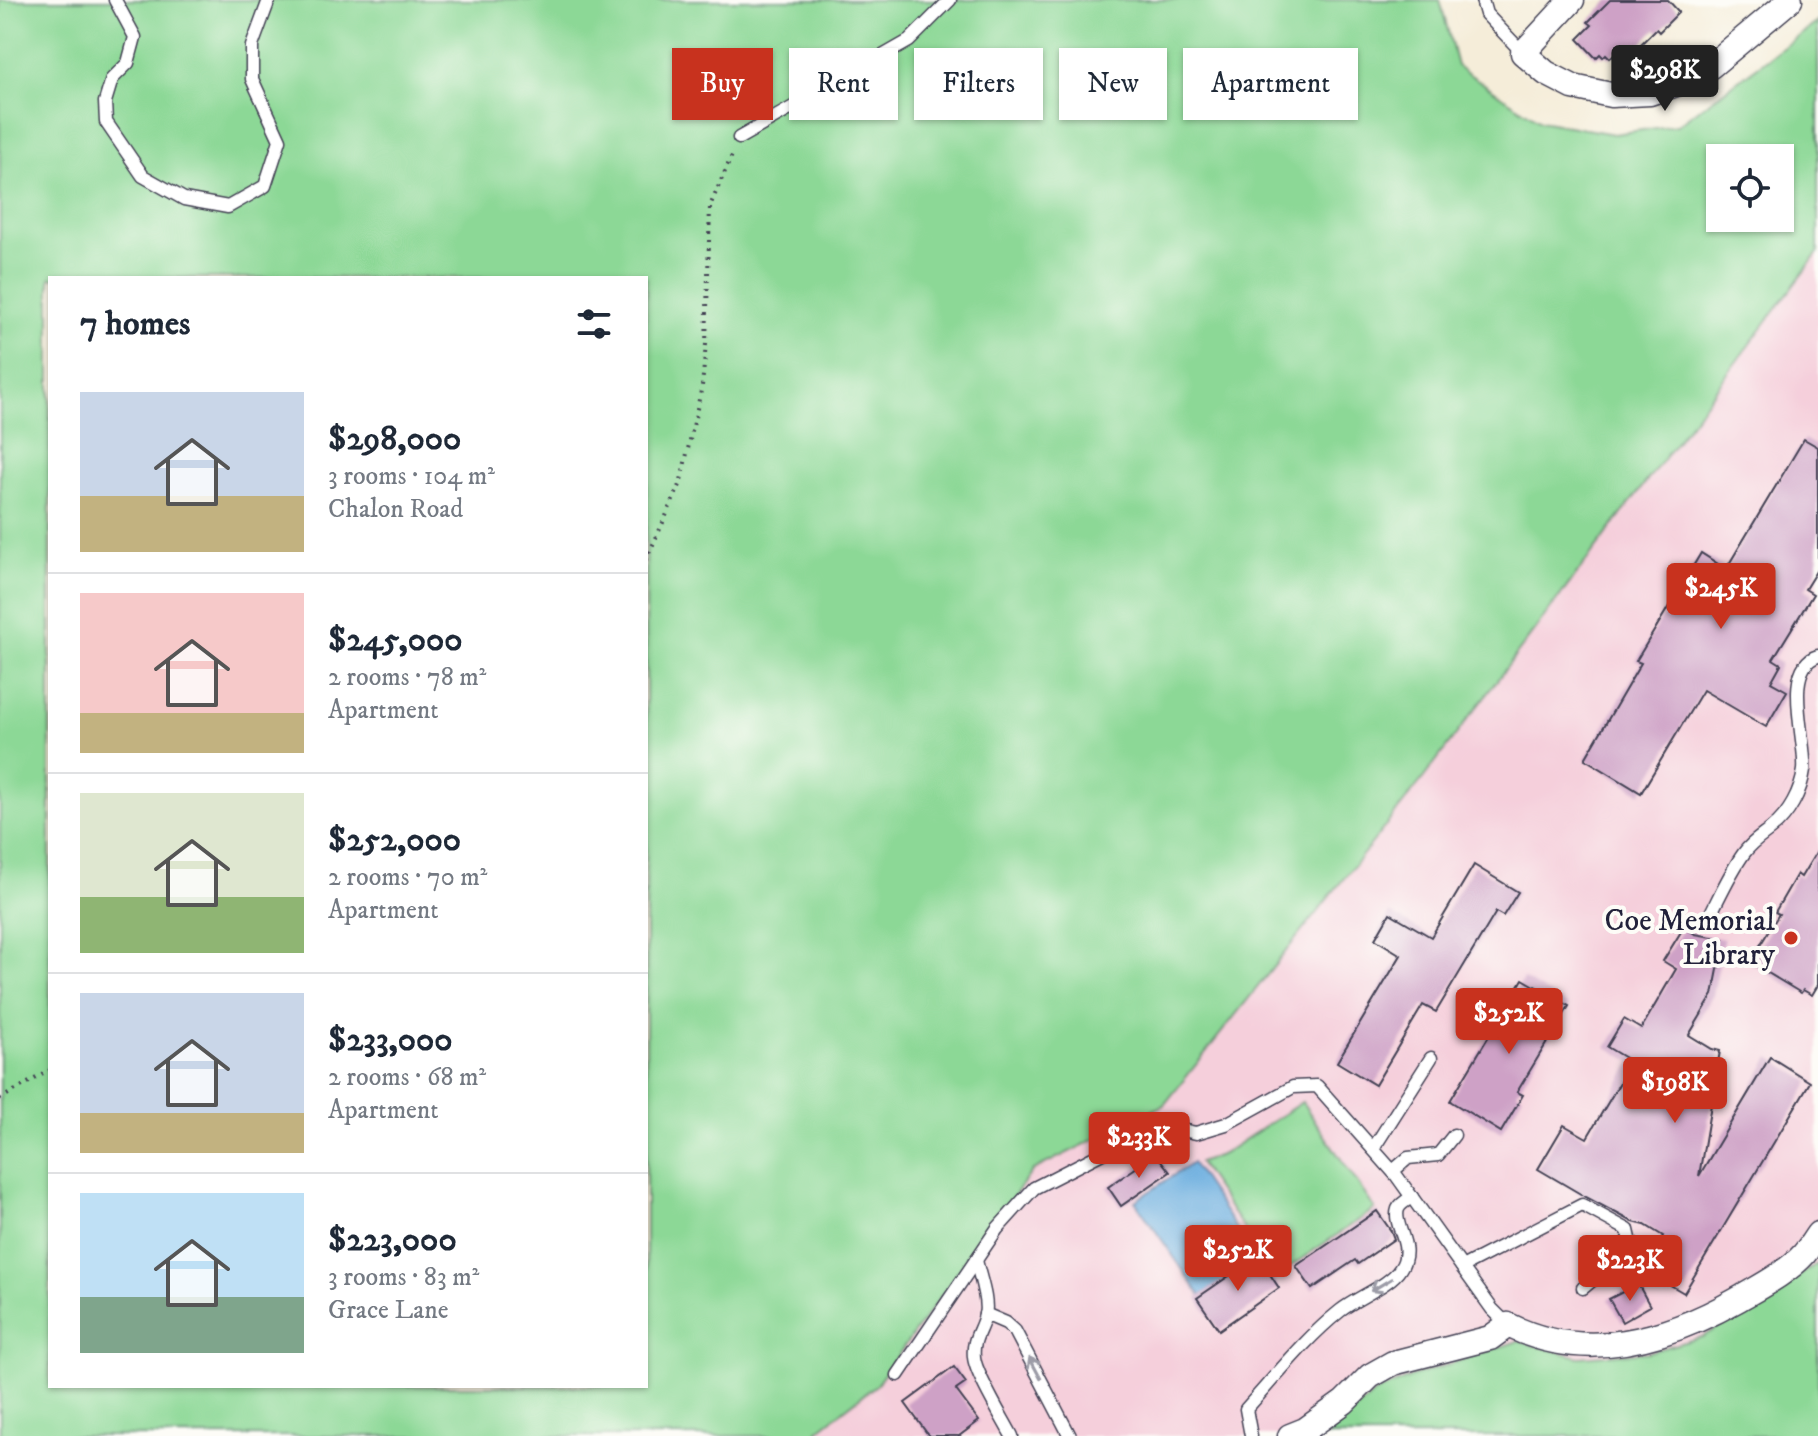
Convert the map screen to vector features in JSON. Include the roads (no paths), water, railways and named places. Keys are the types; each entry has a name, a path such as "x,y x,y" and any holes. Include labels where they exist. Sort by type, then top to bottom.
{"street":[{"path":"1572,0 1523,53 1546,73 1573,87 1611,95 1650,93 1682,82 1711,66 1790,0"},
{"path":"1290,1436 1305,1430 1344,1402 1370,1376 1393,1363 1490,1338 1508,1325 1550,1341 1584,1346 1625,1342 1669,1332 1712,1314 1769,1282 1803,1255 1818,1234"}],"lane":[{"path":"115,0 135,37 128,63 112,79 105,102 106,122 143,176 184,199 228,207 265,186 280,140 252,79 252,46 269,0"},
{"path":"739,138 909,41 950,0"},
{"path":"1482,0 1486,14 1523,53"},
{"path":"1711,913 1742,855 1754,840 1773,828 1799,791 1804,769 1804,747 1799,675 1804,665 1818,656"},
{"path":"1373,1149 1431,1058"},
{"path":"898,1375 997,1229 1034,1188 1151,1128 1173,1128 1196,1133 1211,1129 1293,1087 1317,1086 1393,1171 1492,1309 1508,1325"},
{"path":"1393,1171 1408,1158 1438,1155 1454,1135"},
{"path":"1251,1436 1246,1409 1324,1325 1342,1309 1393,1277 1402,1266 1406,1243 1398,1214 1401,1205 1412,1197"},
{"path":"1462,1267 1582,1205 1628,1230 1631,1243 1629,1249 1583,1288"},
{"path":"976,1260 985,1314 976,1334 974,1361 1012,1436"},
{"path":"985,1314 1006,1323 1015,1331 1070,1436"}],"water":[{"path":"1192,1163 1256,1258 1201,1296 1135,1201"}],"place":[{"name":"Coe Memorial Library","path":"1791,938"}]}
